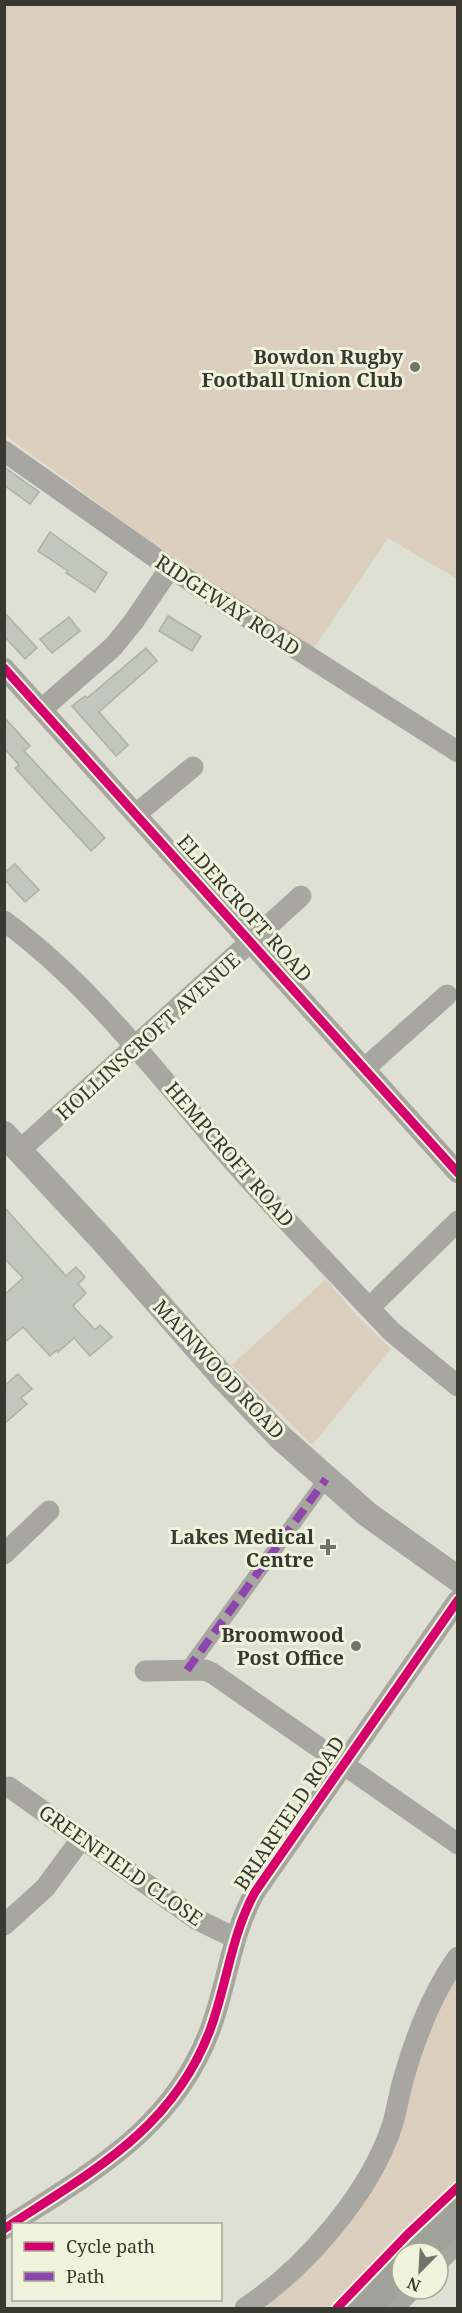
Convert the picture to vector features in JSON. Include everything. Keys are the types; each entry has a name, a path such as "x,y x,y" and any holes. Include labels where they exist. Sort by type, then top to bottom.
{"highway":[{"path":"429,2241 458,2213"},
{"path":"364,2308 390,2281"}],"street":[{"name":"RIDGEWAY ROAD","path":"4,451 170,568 458,752"},
{"path":"42,709 113,647 134,621 170,568"},
{"name":"ELDERCROFT ROAD","path":"4,668 458,1173"},
{"path":"136,814 195,765"},
{"name":"HOLLINSCROFT AVENUE","path":"12,1142 136,1047 303,894"},
{"name":"HEMPCROFT ROAD","path":"4,921 76,981 136,1047 225,1152 369,1308 392,1332 458,1386"},
{"path":"364,1069 449,994"},
{"name":"MAINWOOD ROAD","path":"12,1142 220,1374 280,1437 326,1479 396,1536 458,1579"},
{"path":"369,1308 458,1221"},
{"path":"187,1670 326,1479"},
{"path":"4,1554 33,1537 49,1511"},
{"name":"BRIARFIELD ROAD","path":"13,2223 125,2148 165,2109 188,2076 203,2047 216,2012 235,1938 261,1881 458,1600"},
{"path":"145,1671 205,1670 212,1673 458,1844"},
{"name":"GREENFIELD CLOSE","path":"9,1785 196,1919 235,1938"},
{"path":"4,1925 45,1888 82,1838"},
{"path":"245,2308 290,2271 320,2241 342,2215 374,2166 393,2125 416,2039 440,1983 458,1957"}],"shaded area":[{"path":"5,5 457,5 457,579 388,538 313,649 143,536 5,435"},
{"path":"326,1279 356,1315 391,1349 312,1445 232,1365"},
{"path":"457,1970 457,2182 397,2241 390,2241 390,2248 334,2308 257,2308 326,2244"}],"building":[{"path":"4,467 39,492 30,504 4,485"},
{"path":"50,532 107,573 95,592 38,551"},
{"path":"4,612 37,648 25,659 4,636"},
{"path":"168,616 201,636 192,651 159,631"},
{"path":"69,617 80,631 52,653 40,639"},
{"path":"146,648 157,661 99,712 128,745 116,756 72,706 85,696 87,698"},
{"path":"4,717 30,746 24,751 105,838 91,851 15,768 19,765 4,748"},
{"path":"15,864 39,890 25,902 4,879 4,873"},
{"path":"4,1207 66,1276 76,1267 85,1277 78,1284 86,1293 73,1306 95,1330 100,1325 112,1337 90,1356 74,1338 50,1356 23,1327 4,1343 4,1295 23,1278 4,1258"},
{"path":"18,1374 32,1389 21,1398 27,1404 4,1424 4,1386"}],"marked path":[{"path":"187,1670 326,1479"}],"cycle path":[{"path":"4,668 458,1173"},
{"path":"13,2223 97,2168 125,2146 151,2123 174,2096 194,2065 210,2030 240,1925 255,1892 458,1600"},
{"path":"337,2308 408,2234 458,2187"},
{"path":"4,2229 12,2224"}],"place":[{"name":"Bowdon Rugby Football Union Club","path":"415,367"},
{"name":"Lakes Medical Centre","path":"328,1547"},
{"name":"Broomwood Post Office","path":"356,1646"}]}
